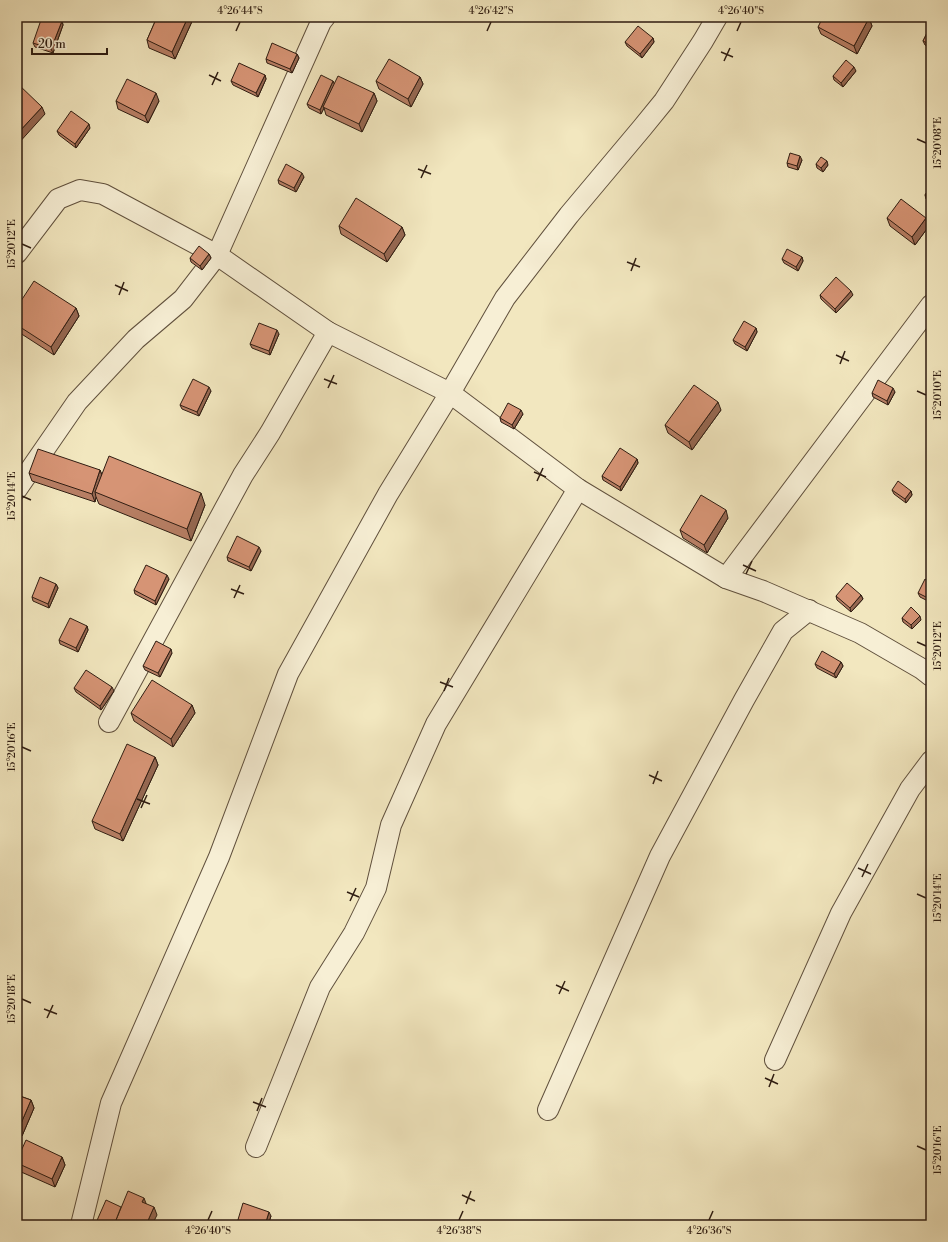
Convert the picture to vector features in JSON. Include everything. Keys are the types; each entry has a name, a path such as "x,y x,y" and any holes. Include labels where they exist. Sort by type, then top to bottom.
{"street":[{"path":"17,489 77,402 136,339 183,300 217,255 321,22 325,17"},
{"path":"82,1225 111,1103 219,857 288,674 388,494 450,393 505,298 569,215 664,101 717,17"},
{"path":"17,253 58,199 80,190 103,194 217,255 328,332 450,393 578,489 726,578 763,591 860,633 922,669 931,676"},
{"path":"726,578 931,305"},
{"path":"109,722 243,475 270,433 328,332"},
{"path":"256,1147 320,987 354,933 376,888 391,825 436,724 578,489"},
{"path":"548,1110 660,856 783,631 809,610"},
{"path":"775,1060 841,913 910,789 931,761"}],"building":[{"path":"42,17 52,17 62,21 51,49 33,43"},
{"path":"157,17 188,17 172,52 147,40"},
{"path":"823,17 869,18 854,46 818,27"},
{"path":"931,25 931,45 923,41"},
{"path":"638,26 653,38 640,54 625,42"},
{"path":"272,43 297,54 290,69 266,59"},
{"path":"389,59 420,77 408,99 376,81"},
{"path":"846,60 854,67 841,83 833,76"},
{"path":"239,63 265,75 256,93 231,81"},
{"path":"321,75 333,81 320,110 307,104"},
{"path":"338,76 374,93 359,124 323,107"},
{"path":"127,79 156,93 145,116 116,101"},
{"path":"17,83 42,107 17,134"},
{"path":"71,111 89,124 75,144 57,131"},
{"path":"790,153 800,156 797,166 787,163"},
{"path":"821,157 827,161 821,168 816,164"},
{"path":"286,164 302,173 294,188 278,180"},
{"path":"931,186 931,199 925,195"},
{"path":"356,198 402,227 384,254 339,226"},
{"path":"901,199 926,218 912,237 887,218"},
{"path":"199,246 209,254 200,266 190,258"},
{"path":"787,249 802,257 796,267 782,259"},
{"path":"836,277 851,291 835,309 820,295"},
{"path":"34,281 76,308 51,347 17,325 17,307"},
{"path":"744,321 756,328 745,347 733,340"},
{"path":"259,323 277,330 269,351 250,344"},
{"path":"193,379 209,387 197,412 180,405"},
{"path":"878,380 893,388 887,401 872,393"},
{"path":"694,385 718,402 689,442 665,425"},
{"path":"508,403 521,410 512,425 500,418"},
{"path":"620,448 637,459 620,487 602,476"},
{"path":"38,449 100,470 92,494 29,473"},
{"path":"109,456 201,493 187,529 95,492"},
{"path":"898,481 911,491 905,499 892,490"},
{"path":"701,495 726,510 704,545 680,530"},
{"path":"237,536 259,547 249,567 227,557"},
{"path":"146,565 167,575 155,601 134,590"},
{"path":"40,577 56,584 48,604 32,597"},
{"path":"925,579 931,583 931,593 928,598 918,593"},
{"path":"847,583 861,595 850,608 836,596"},
{"path":"911,607 920,616 911,625 902,618"},
{"path":"70,618 87,626 76,648 59,640"},
{"path":"156,641 171,649 158,673 143,666"},
{"path":"822,651 841,662 834,674 815,664"},
{"path":"86,670 112,687 100,706 74,688"},
{"path":"152,680 192,705 171,739 131,713"},
{"path":"127,744 155,757 120,834 92,821"},
{"path":"17,1095 31,1100 19,1128 17,1127"},
{"path":"26,1140 62,1157 52,1179 17,1163"},
{"path":"128,1191 144,1198 142,1202 154,1207 146,1225 114,1225"},
{"path":"106,1200 121,1207 114,1225 95,1225"},
{"path":"243,1203 269,1212 265,1225 244,1225 237,1223"}]}
